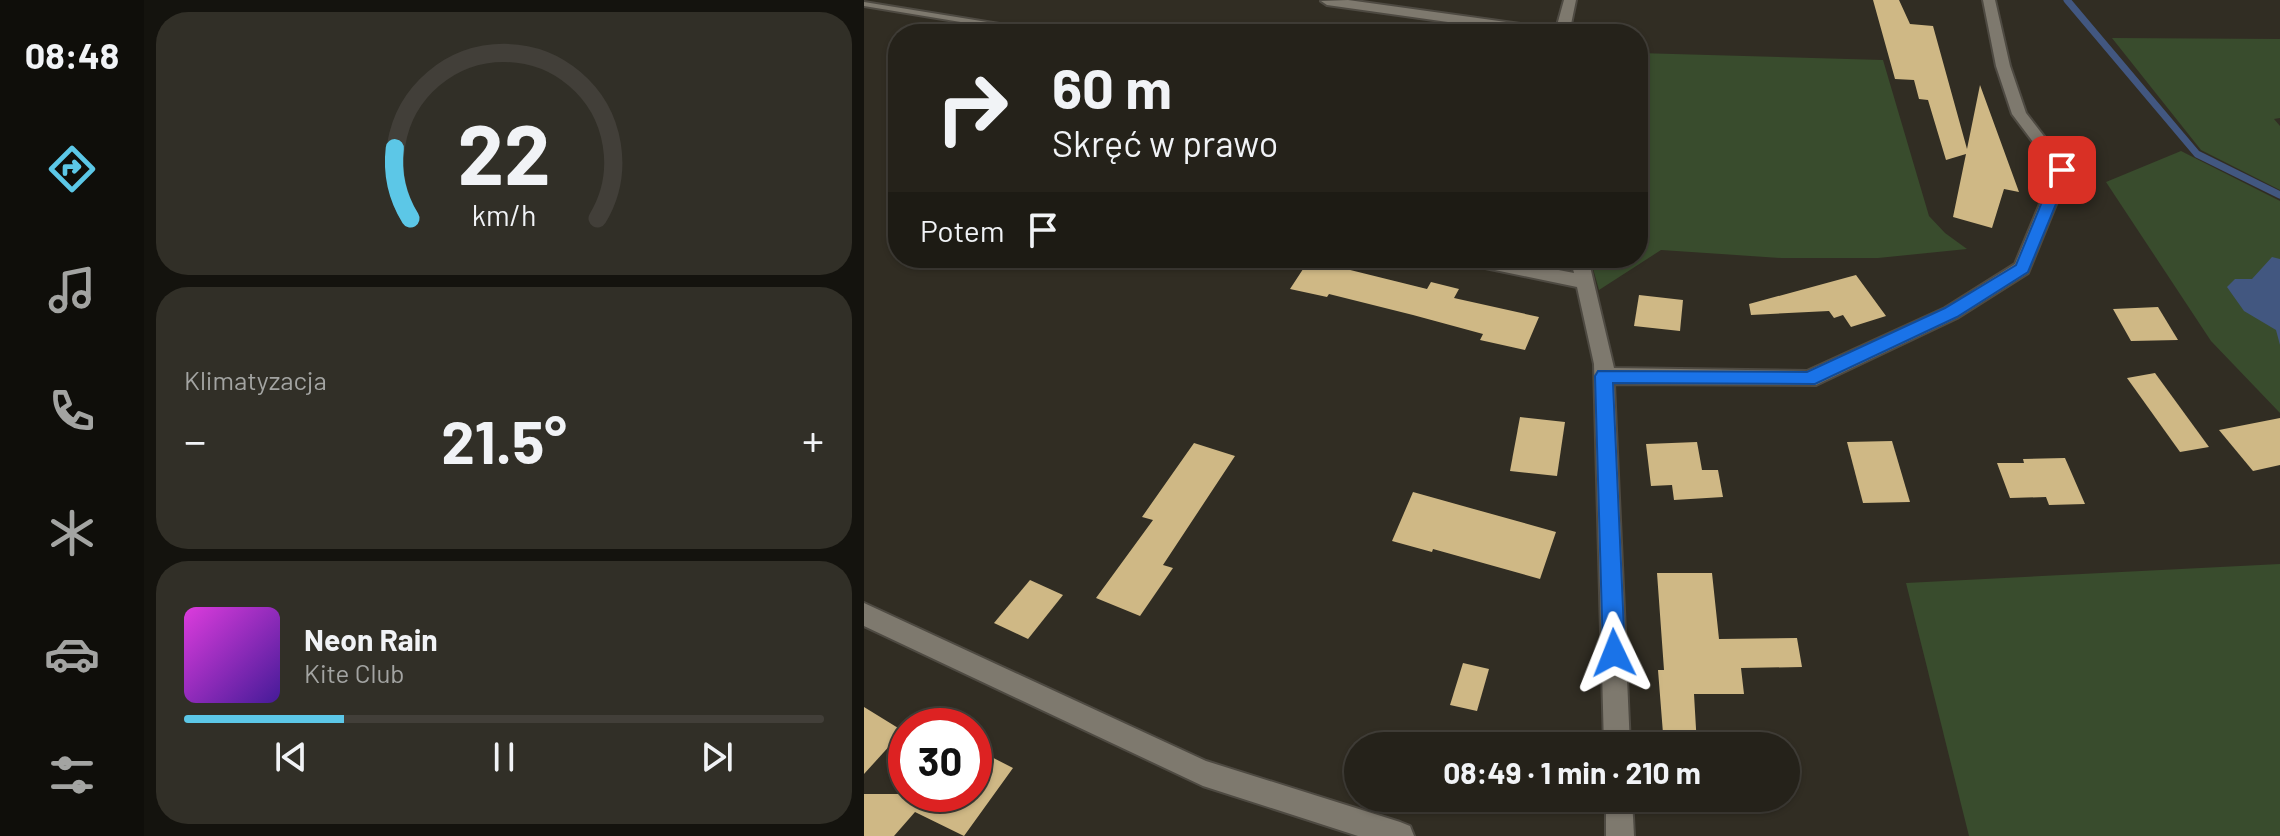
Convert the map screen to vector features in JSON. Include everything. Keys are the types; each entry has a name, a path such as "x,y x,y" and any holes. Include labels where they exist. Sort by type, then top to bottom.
{"street":[{"path":"1564,24 1570,0"},
{"path":"1604,376 1809,379 1951,313 2022,268 2062,170 2019,114 2003,66 1989,0"},
{"path":"1327,1 1491,24"},
{"path":"1516,268 1585,282"},
{"path":"1582,268 1604,376 1617,732"},
{"path":"864,614 1203,773 1400,836"},
{"path":"1619,812 1620,836"}],"lane":[{"path":"864,4 987,24"}],"green space":[{"path":"2112,38 2280,39 2280,118 2274,119 2280,126 2280,190 2201,150"},
{"path":"1648,53 1883,60 1929,216 1967,249 1878,258 1781,258 1661,250 1648,258"},
{"path":"2181,151 2280,201 2280,413 2211,341 2106,182"},
{"path":"1593,268 1633,268 1599,290"},
{"path":"2280,564 2280,836 1969,836 1906,583"}],"water":[{"path":"2272,257 2280,259 2280,345 2276,330 2244,311 2227,287 2235,279 2252,279"}],"building":[{"path":"1873,0 1899,0 1910,24 1933,26 1967,149 1980,85 2019,192 2004,189 1992,228 1953,217 1966,154 1946,160 1928,100 1919,99 1914,80 1895,79"},
{"path":"1304,268 1342,268 1427,289 1431,282 1459,289 1454,298 1539,317 1525,350 1480,340 1483,334 1413,315 1329,294 1327,297 1290,289"},
{"path":"1856,275 1886,316 1851,327 1843,315 1834,318 1829,311 1751,315 1749,304"},
{"path":"1639,295 1683,300 1680,331 1634,326"},
{"path":"2158,307 2178,340 2131,341 2113,309"},
{"path":"2155,373 2209,447 2180,452 2127,378"},
{"path":"1520,417 1565,422 1557,476 1510,471"},
{"path":"2280,418 2280,465 2253,471 2219,430"},
{"path":"1892,441 1910,502 1863,503 1847,442"},
{"path":"1697,442 1702,470 1718,470 1723,497 1674,500 1672,485 1651,486 1646,444"},
{"path":"1194,443 1235,456 1163,565 1173,568 1140,616 1096,598 1153,520 1142,517"},
{"path":"2065,458 2085,504 2049,505 2046,497 2010,498 1997,463 2024,463 2023,459"},
{"path":"1413,492 1556,532 1540,579 1433,549 1432,552 1392,541"},
{"path":"1657,573 1712,573 1719,639 1797,638 1802,667 1741,668 1744,694 1694,694 1696,732 1663,732 1658,670 1664,670"},
{"path":"1030,580 1063,595 1028,639 994,623"},
{"path":"1463,663 1489,669 1477,711 1450,705"},
{"path":"864,707 888,722 888,748 864,774"},
{"path":"992,757 1013,768 992,797"},
{"path":"864,794 888,794 888,812 915,812 894,836 864,836"},
{"path":"915,812 981,812 964,836"}],"waterway":[{"path":"2067,0 2197,154 2280,195"}],"route":[{"path":"1614,653 1604,376 1809,379 1951,313 2022,268 2062,170"}]}
